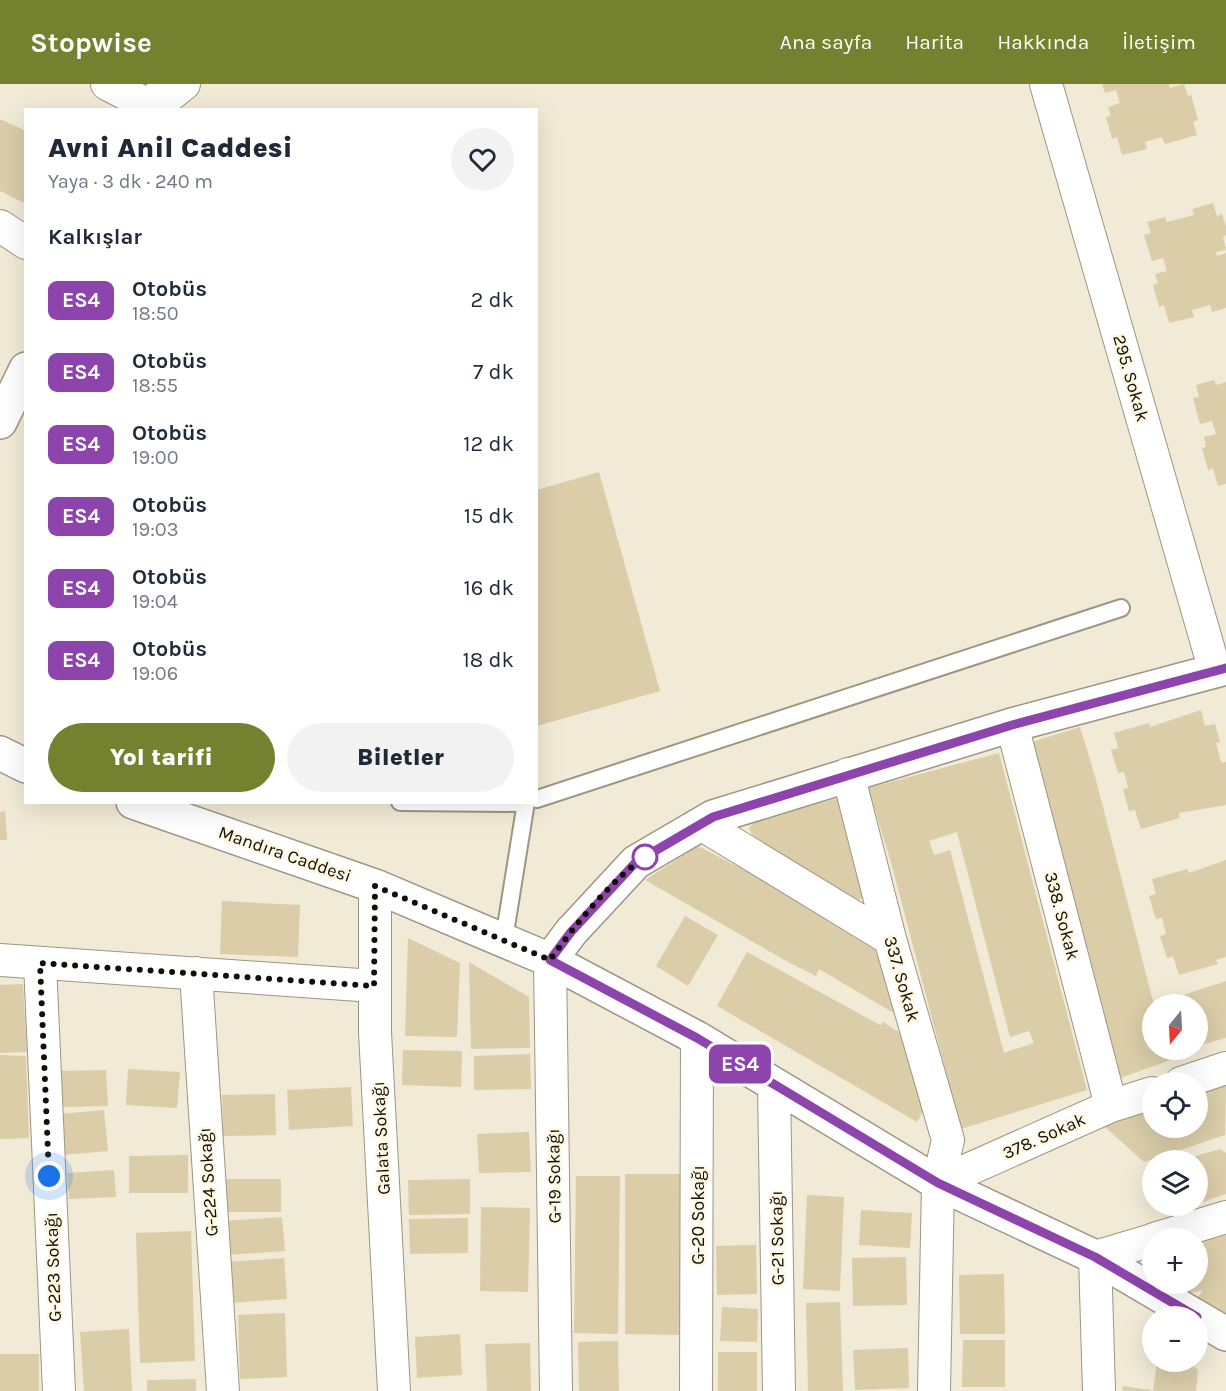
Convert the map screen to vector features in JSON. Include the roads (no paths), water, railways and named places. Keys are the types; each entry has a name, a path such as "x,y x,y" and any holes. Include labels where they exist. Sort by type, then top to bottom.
{"street":[{"path":"107,84 158,101 184,84"},
{"name":"295. Sokak","path":"1046,84 1221,670"},
{"path":"0,226 24,242"},
{"path":"0,422 15,376"},
{"path":"550,960 571,932 636,862 713,817 1012,725 1221,670"},
{"name":"338. Sokak","path":"1012,725 1111,1106"},
{"path":"0,753 24,765"},
{"name":"337. Sokak","path":"848,774 890,939 948,1140 938,1183 934,1391"},
{"name":"Mandıra Caddesi","path":"139,804 375,886 550,960 697,1038 938,1183 1095,1257 1178,1306"},
{"path":"701,824 890,939"},
{"name":"Galata Sokağı","path":"375,886 374,986 394,1391"},
{"path":"0,960 374,986"},
{"name":"G-19 Sokağı","path":"550,960 556,1391"},
{"name":"G-223 Sokağı","path":"40,963 59,1391"},
{"name":"G-224 Sokağı","path":"196,973 223,1391"},
{"name":"G-20 Sokağı","path":"696,1391 697,1038"},
{"path":"1208,1074 1226,1068"},
{"name":"G-21 Sokağı","path":"774,1086 779,1391"},
{"name":"378. Sokak","path":"938,1183 1111,1106 1142,1096"},
{"path":"1190,1228 1226,1217"},
{"path":"1099,1391 1095,1257 1142,1242"},
{"name":"Mandıra Caddesi","path":"1208,1323 1226,1334"}],"lane":[{"path":"538,799 1121,608"},
{"path":"504,939 525,804"}]}
